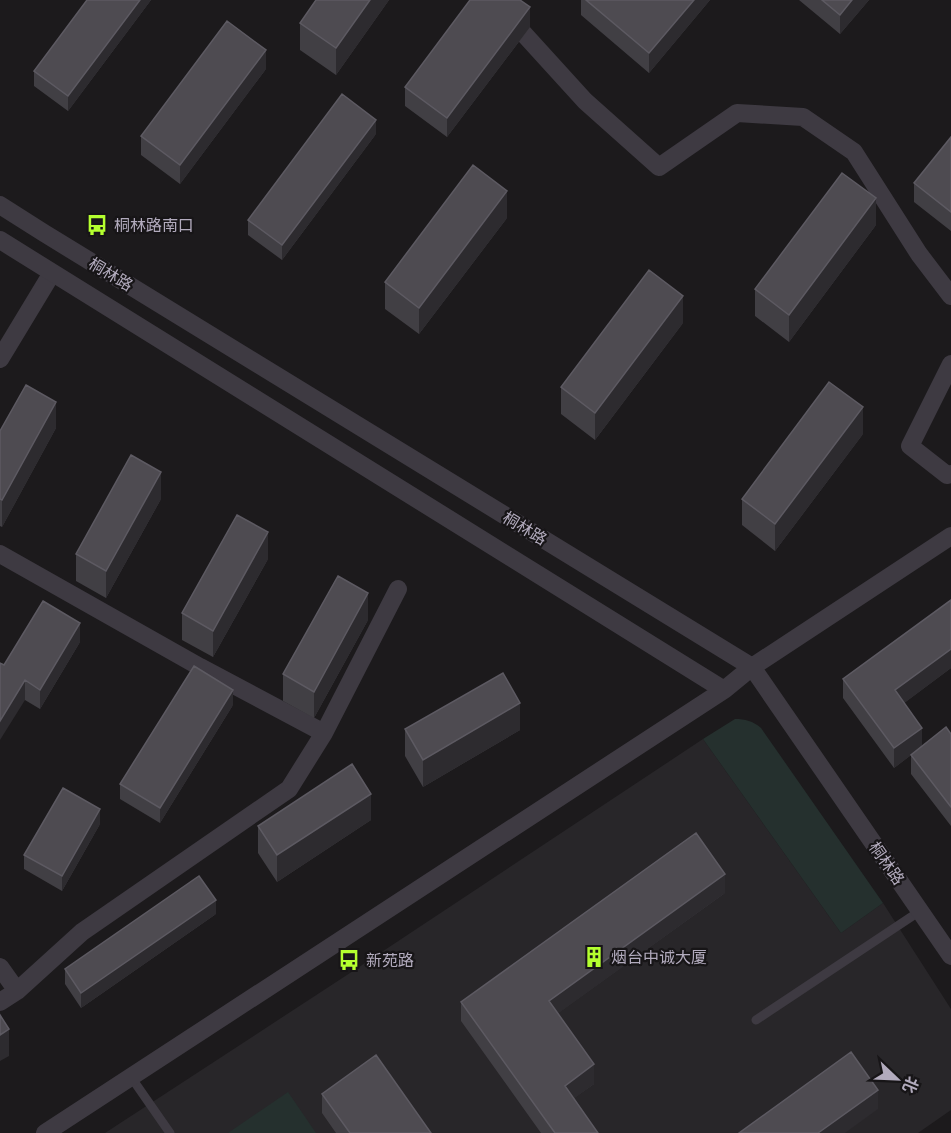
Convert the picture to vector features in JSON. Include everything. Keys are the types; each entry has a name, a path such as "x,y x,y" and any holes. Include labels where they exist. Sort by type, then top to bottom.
{"street":[{"path":"493,0 585,101 659,167 737,113 803,117 854,152 919,254 951,296"},
{"name":"桐林路","path":"0,205 752,667 951,956"},
{"name":"桐林路","path":"0,240 724,690"},
{"path":"0,359 52,273"},
{"path":"951,364 910,446 947,475 951,474"},
{"path":"45,1133 724,690 752,667 951,536"},
{"path":"0,554 200,667 324,733"},
{"path":"0,1002 17,991 82,932 289,789 324,733 399,589"},
{"path":"0,967 17,991"}],"lane":[{"path":"756,1020 920,911"},
{"path":"131,1077 170,1133"}],"shaded area":[{"path":"735,719 749,721 761,728 883,903 841,933 703,739"},
{"path":"703,739 841,933 883,903 951,1009 951,1110 918,1133 105,1133 350,973"},
{"path":"288,1092 316,1133 228,1133"}],"building":[{"path":"87,0 140,0 68,96 34,71"},
{"path":"316,0 370,0 336,48 300,23"},
{"path":"470,0 520,0 530,7 447,118 405,87"},
{"path":"586,0 694,0 649,53"},
{"path":"822,0 852,0 840,15"},
{"path":"227,21 266,50 180,165 141,136"},
{"path":"342,94 376,120 282,245 248,220"},
{"path":"951,137 951,212 914,183"},
{"path":"473,165 507,191 419,308 385,282"},
{"path":"842,173 876,198 789,315 755,289"},
{"path":"649,270 683,296 595,413 561,387"},
{"path":"829,382 863,407 775,524 742,499"},
{"path":"26,385 56,402 2,500 0,499 0,431"},
{"path":"131,455 161,472 106,571 76,554"},
{"path":"237,515 268,532 213,631 182,613"},
{"path":"338,576 368,593 314,692 283,674"},
{"path":"951,600 951,649 895,690 922,728 894,748 843,679"},
{"path":"43,601 80,623 40,690 25,680 0,721 0,663 4,665"},
{"path":"194,666 233,690 160,808 120,784"},
{"path":"503,673 520,703 423,760 405,729"},
{"path":"946,727 951,734 951,807 911,755"},
{"path":"352,764 371,794 277,855 258,826"},
{"path":"63,788 100,809 62,876 24,855"},
{"name":"烟台中诚大厦","path":"696,833 725,874 549,1001 594,1064 565,1086 598,1133 555,1133 461,1002"},
{"path":"199,876 216,900 81,993 65,969"},
{"path":"0,1015 9,1029 0,1035"},
{"path":"851,1052 878,1090 818,1133 739,1133"},
{"path":"376,1055 431,1133 350,1133 322,1094"}],"place":[{"name":"桐林路南口","path":"97,225"},
{"name":"烟台中诚大厦","path":"594,957"},
{"name":"新苑路","path":"349,960"}]}
